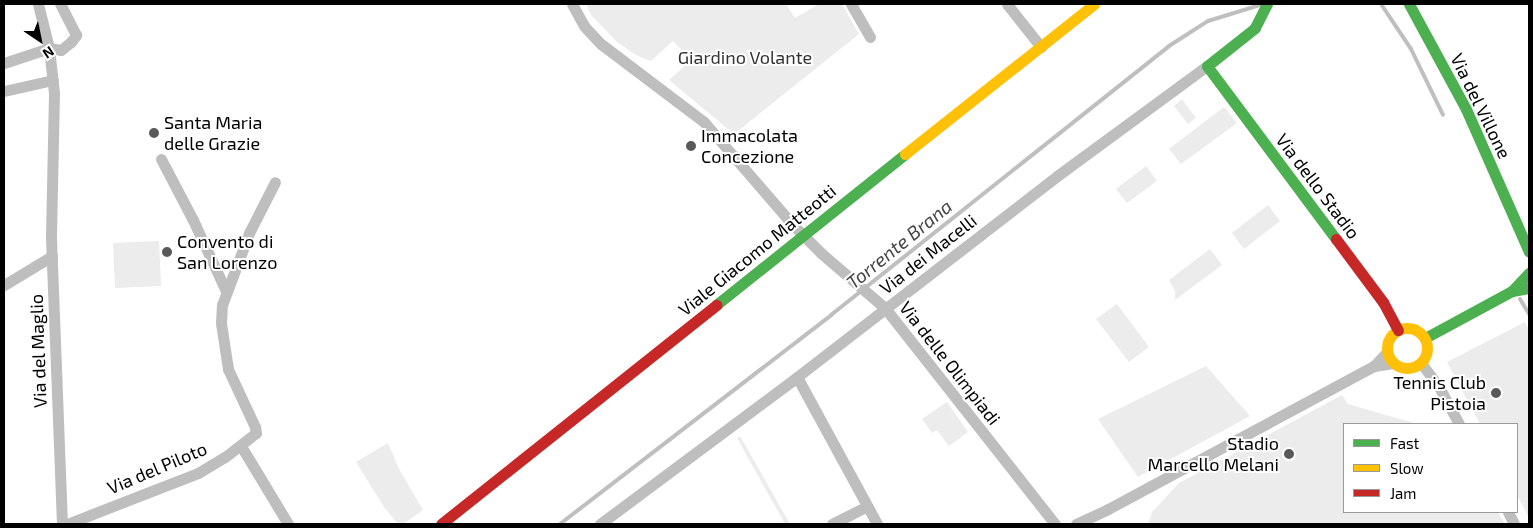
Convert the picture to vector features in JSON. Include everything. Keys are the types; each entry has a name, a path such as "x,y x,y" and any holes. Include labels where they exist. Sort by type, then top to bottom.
{"street":[{"name":"Via del Maglio","path":"38,4 49,48 53,80 52,256 62,524"},
{"path":"4,63 49,48 61,50 71,42 76,35 60,4"},
{"name":"Via delle Olimpiadi","path":"572,4 584,26 601,44 704,122 821,253 885,308 1051,523"},
{"path":"851,4 870,37"},
{"path":"1007,4 1041,47"},
{"name":"Viale Giacomo Matteotti","path":"441,524 1094,4"},
{"name":"Via dei Macelli","path":"602,524 797,377 1057,176 1207,66 1260,22 1267,4"},
{"name":"Via del Villone","path":"1409,4 1466,110 1529,252"},
{"name":"Via dello Stadio","path":"1207,66 1383,302 1398,330"},
{"path":"4,91 53,80"},
{"path":"161,159 226,291"},
{"path":"226,291 249,233 275,182"},
{"path":"4,285 52,256"},
{"path":"1425,338 1512,291 1529,273"},
{"path":"1512,291 1529,288"},
{"name":"Via del Piloto","path":"67,524 198,473 241,446 256,431 228,369 221,323 226,291"},
{"path":"1076,524 1108,509 1374,366 1387,352 1389,339 1398,330 1411,328 1417,330 1425,338 1428,352 1422,363 1410,369 1404,369 1393,363 1387,352"},
{"path":"1374,366 1393,363"},
{"path":"1422,363 1439,387 1458,423"},
{"path":"797,377 877,524"},
{"path":"241,446 288,524"},
{"path":"832,524 867,506"},
{"path":"1095,524 1108,509"}],"green space":[{"name":"Giardino Volante","path":"586,4 786,4 795,18 819,4 842,4 859,34 734,134 669,80 691,60 673,41 651,61 636,55 617,42 591,15"},
{"path":"1182,99 1196,118 1188,124 1174,106"},
{"path":"1224,107 1237,123 1181,164 1169,149"},
{"path":"1146,166 1157,181 1127,203 1116,189"},
{"path":"1268,205 1280,221 1244,249 1232,233"},
{"path":"159,241 161,286 115,288 113,243"},
{"path":"1210,249 1222,265 1175,300 1175,291 1169,280"},
{"path":"1117,304 1149,347 1129,362 1096,319"},
{"name":"Tennis Club Pistoia","path":"1525,322 1529,330 1529,518 1518,497 1518,423 1479,423 1447,362"},
{"path":"1206,366 1250,416 1138,477 1098,419"},
{"name":"Stadio Marcello Melani","path":"1342,395 1348,404 1414,423 1343,423 1343,513 1499,513 1505,524 1148,524 1152,512 1179,483"},
{"path":"947,402 968,432 949,446 937,430 932,433 922,419"},
{"path":"740,436 790,524 785,524 737,438"},
{"path":"388,443 399,469 423,510 403,524 398,524 384,507 356,462"}],"waterway":[{"name":"Torrente Brana","path":"1381,4 1411,49 1443,115"},
{"name":"Torrente Brana","path":"560,524 831,315 1169,46 1208,21 1260,5"},
{"name":"Torrente Brana","path":"1520,299 1529,314"}],"traffic: fast":[{"path":"1267,4 1255,28 1207,66 1336,239"},
{"path":"1409,4 1466,109 1529,252"},
{"path":"716,305 905,154"},
{"path":"1512,291 1529,273"},
{"path":"1425,338 1512,291 1529,288"}],"traffic: slow":[{"path":"905,154 1094,4"},
{"path":"1411,328 1418,331 1424,337 1427,348 1426,356 1418,365 1411,368 1403,368 1396,365 1388,356 1387,344 1390,337 1399,329 1411,328"}],"traffic: jam":[{"path":"1336,239 1383,302 1398,330"},
{"path":"441,524 716,305"}],"place":[{"name":"Santa Maria delle Grazie","path":"154,133"},
{"name":"Immacolata Concezione","path":"691,146"},
{"name":"Convento di San Lorenzo","path":"167,252"},
{"name":"Tennis Club Pistoia","path":"1496,393"},
{"name":"Stadio Marcello Melani","path":"1289,454"}]}
